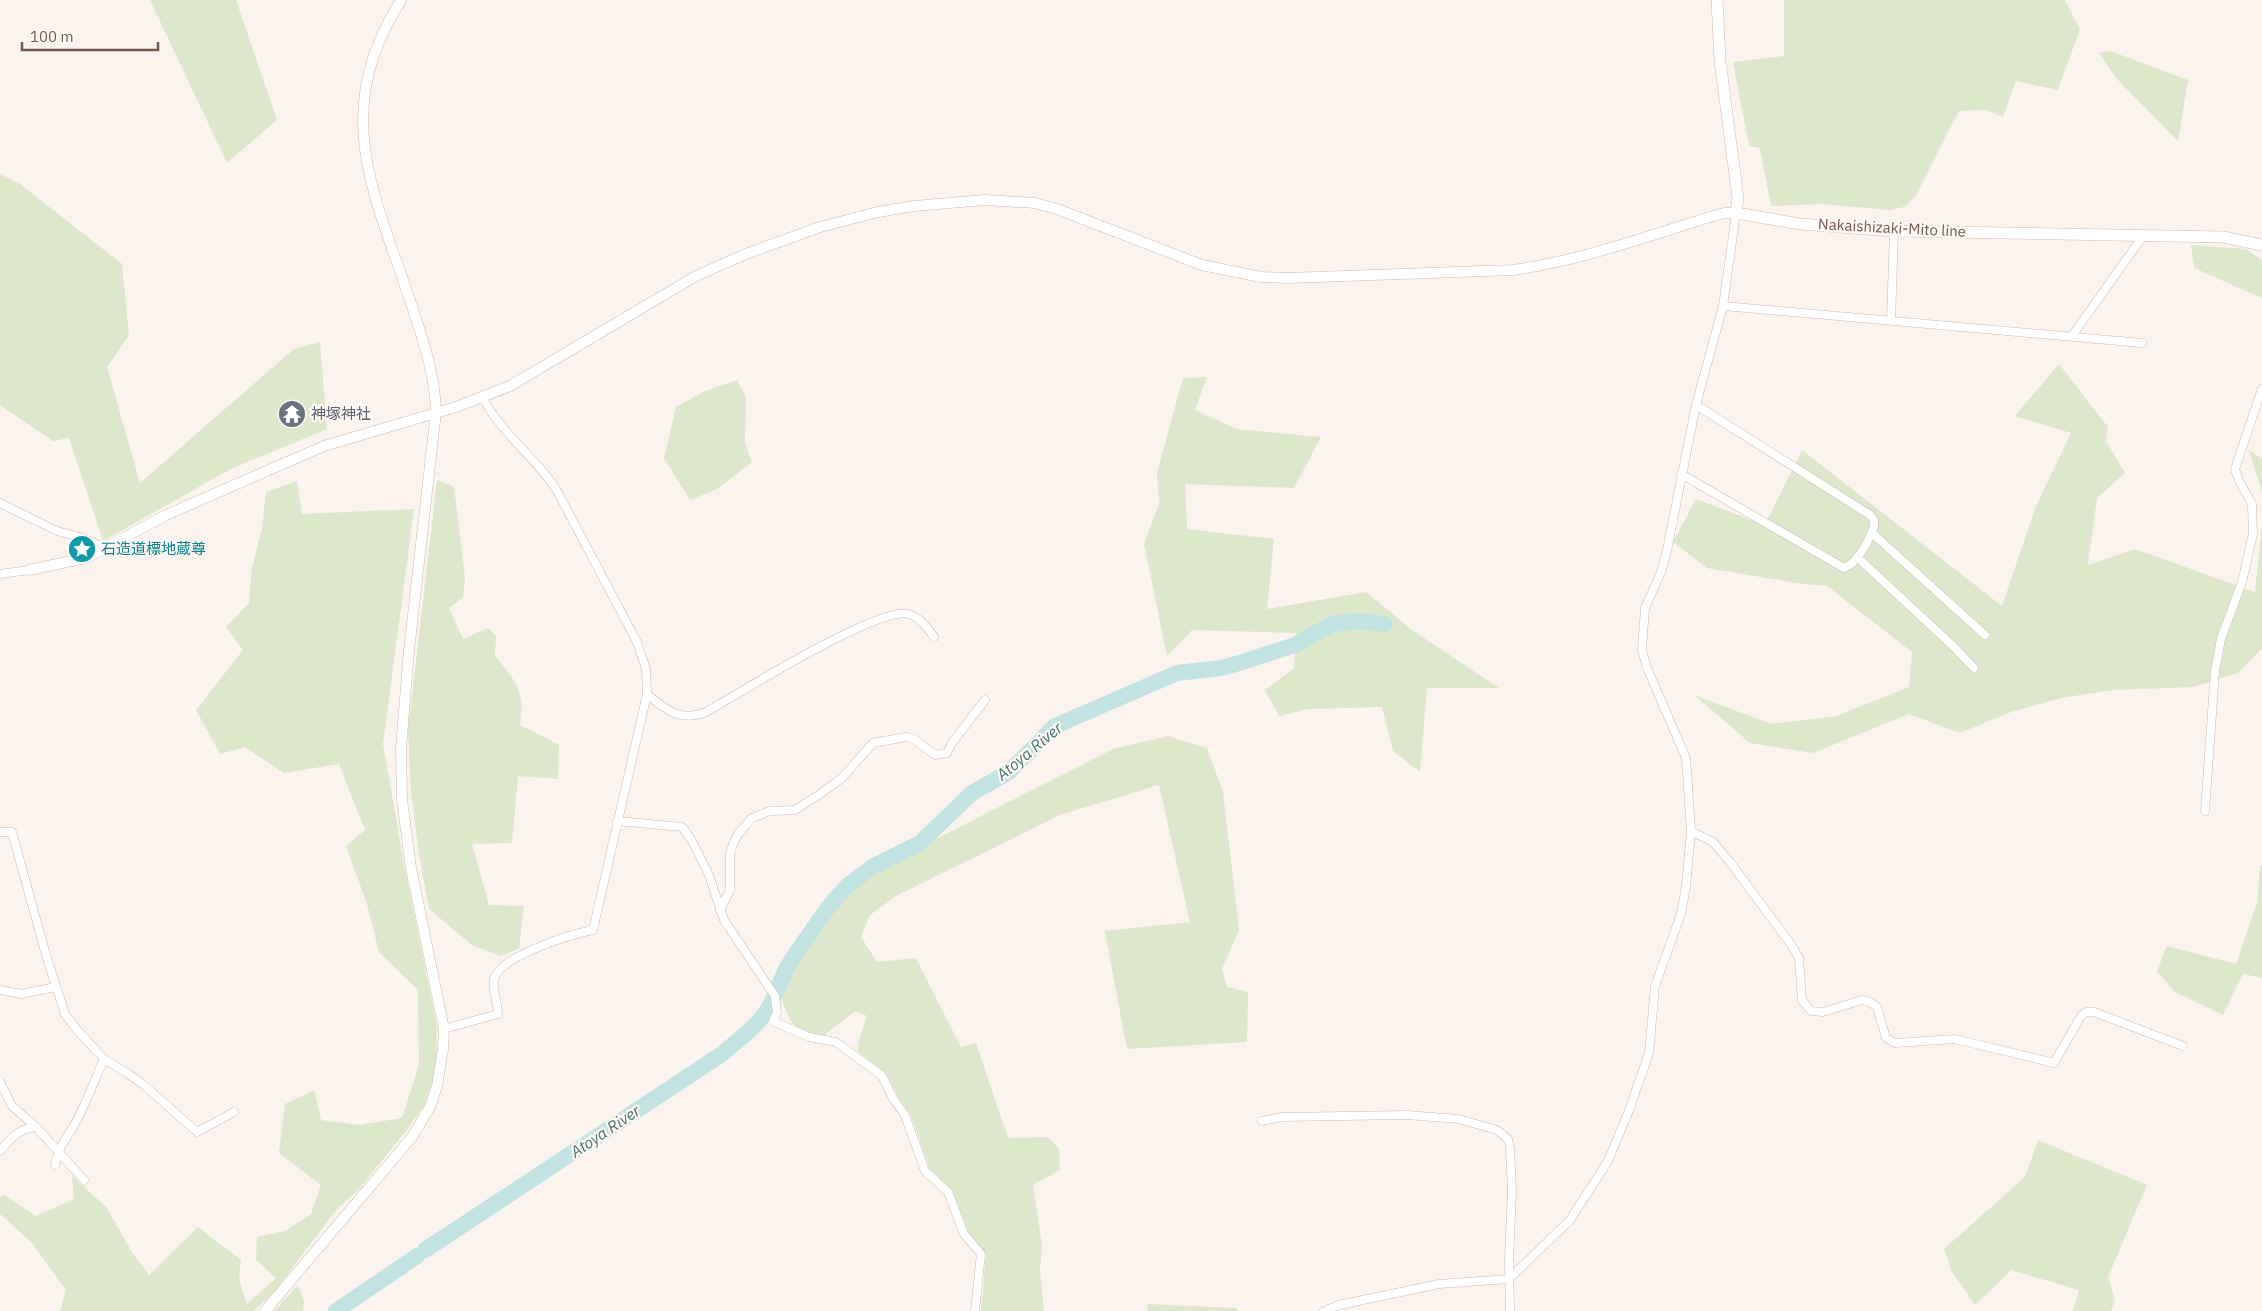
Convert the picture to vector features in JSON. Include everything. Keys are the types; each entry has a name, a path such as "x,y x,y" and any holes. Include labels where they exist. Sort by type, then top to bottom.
{"main road":[{"path":"1717,0 1720,61 1738,198 1736,213"},
{"name":"Nakaishizaki-Mito line","path":"1736,213 1800,224 1894,231 2223,237 2262,245"}],"street":[{"path":"266,1311 394,1159 421,1123 437,1086 442,1064 444,1029 411,868 402,800 401,748 410,640 436,412 435,394 430,364 372,183 364,146 363,104 370,64 388,21 401,0"},
{"path":"0,574 76,561 106,548 166,515 324,446 483,398 510,386 660,296 719,265 838,221 914,206 985,200 1035,203 1057,209 1202,265 1231,272 1288,278 1527,268 1582,257 1724,213 1736,213 1723,306 1696,405 1667,550 1661,572 1645,608 1642,650 1647,668 1686,758 1691,831 1686,886 1680,914 1655,986 1649,1053 1628,1113 1608,1161 1575,1212 1509,1279 1439,1284 1339,1305 1324,1311"},
{"path":"1891,320 1894,231"},
{"path":"2072,336 2143,236"},
{"path":"1723,306 2142,343"},
{"path":"2204,811 2215,671 2221,639 2242,582 2253,534 2252,504 2239,481 2235,469 2262,388"},
{"path":"444,1029 498,1014 494,979 499,971 507,965 553,941 593,930 647,694 646,668 637,642 556,489 543,469 490,413 483,398"},
{"path":"1681,474 1844,568 1850,566 1872,533 1874,520 1870,515 1696,405"},
{"path":"0,503 57,531 80,537 106,548"},
{"path":"1872,533 1986,635"},
{"path":"1857,557 1953,646 1974,668"},
{"path":"647,694 670,711 683,717 692,717 706,712 787,664 883,618 908,614 923,622 934,636"},
{"path":"720,910 730,890 730,865 733,844 738,834 752,818 770,811 795,810 820,794 849,771 873,743 906,737 914,740 935,755 947,753 952,743 984,700"},
{"path":"617,821 682,827 692,839 709,876 720,910 775,996 777,1012 773,1021 798,1034 836,1042 882,1076 894,1100 905,1115 925,1171 948,1192 964,1234 981,1254 975,1311"},
{"path":"1691,831 1713,842 1792,946 1799,958 1802,1000 1811,1012 1823,1012 1862,1000 1870,1002 1877,1007 1886,1038 1895,1043 1955,1039 2054,1063 2081,1016 2086,1012 2094,1012 2183,1046"},
{"path":"0,832 12,832 55,987 65,1014 76,1030 104,1059 127,1072 144,1085 197,1132 234,1112"},
{"path":"0,990 22,994 55,987"},
{"path":"55,1165 57,1152 78,1118 104,1059"},
{"path":"0,1082 12,1106 36,1127 84,1180"},
{"path":"1262,1121 1282,1117 1406,1115 1460,1119 1497,1130 1508,1139"},
{"path":"0,1151 12,1136 21,1130 36,1127"},
{"path":"1510,1311 1509,1279 1512,1191 1508,1139 1513,1131"}],"green space":[{"path":"150,0 236,0 277,120 227,163"},
{"path":"1784,0 2065,0 2080,29 2058,90 2016,81 2003,117 1987,110 1959,111 1915,197 1904,207 1890,210 1822,204 1771,206 1760,148 1749,146 1733,62 1784,56"},
{"path":"2110,51 2188,80 2178,141 2117,79 2099,53"},
{"path":"0,174 20,184 122,264 129,335 107,367 140,483 294,349 320,342 327,429 231,469 103,541 69,438 53,441 0,405"},
{"path":"2191,245 2246,249 2262,260 2262,298 2194,268"},
{"path":"2059,364 2108,427 2106,441 2125,473 2097,498 2088,565 2135,549 2255,592 2262,525 2262,648 2238,673 2193,687 2114,690 2061,698 2011,712 1960,733 1909,714 1813,753 1750,743 1694,695 1771,724 1836,716 1909,687 1912,652 1827,586 1796,583 1707,568 1673,542 1696,499 1765,525 1802,450 2002,606 2036,506 2071,433 2015,416"},
{"path":"1207,377 1195,410 1236,429 1321,437 1294,488 1185,484 1187,529 1274,539 1267,609 1366,592 1412,630 1499,688 1427,688 1420,772 1393,751 1382,707 1308,709 1279,716 1265,690 1294,668 1296,633 1192,630 1167,656 1144,544 1159,504 1157,473 1183,378"},
{"path":"737,380 746,398 745,443 752,462 717,489 690,500 664,458 676,407 705,391"},
{"path":"2249,450 2262,459 2262,493"},
{"path":"437,480 454,487 465,578 463,597 449,608 463,639 488,628 496,636 495,656 508,672 520,695 520,725 559,745 558,779 518,776 512,843 472,844 489,905 524,906 519,948 501,956 472,945 429,909 419,854 411,792 408,730"},
{"path":"297,481 302,514 414,509 383,744 405,869 437,1027 436,1069 424,1106 406,1131 358,1190 337,1209 274,1292 254,1311 60,1311 66,1290 31,1242 0,1214 0,1197 4,1195 36,1216 74,1199 72,1176 106,1207 132,1252 149,1275 198,1227 241,1260 239,1280 247,1304 276,1278 256,1260 257,1237 285,1231 311,1214 321,1185 279,1153 285,1104 314,1090 321,1120 359,1125 402,1118 419,1065 418,990 379,952 367,904 346,846 365,830 339,764 284,773 245,747 220,754 196,710 243,650 226,627 249,603 252,568 262,528 266,492"},
{"path":"1168,736 1207,748 1223,792 1239,930 1222,969 1227,987 1248,992 1247,1042 1127,1049 1105,931 1190,922 1159,785 1060,815 896,896 870,915 861,937 877,962 916,958 961,1047 976,1043 1008,1138 1047,1137 1059,1148 1060,1170 1033,1185 1042,1246 1040,1270 1044,1311 981,1311 986,1255 968,1231 952,1190 930,1169 910,1113 900,1100 886,1073 858,1052 859,1040 867,1016 855,1011 823,1036 797,1027 790,1019 779,994 789,968 822,926 838,899 863,876 1113,749"},
{"path":"2260,866 2262,866 2262,978 2243,974 2223,1015 2175,992 2157,971 2167,946 2236,964 2257,903"},
{"path":"2038,1140 2147,1185 2108,1277 2115,1301 2111,1311 2073,1311 2079,1290 2011,1270 1975,1305 1952,1272 1944,1249 2025,1177"},
{"path":"298,1285 304,1301 303,1311 274,1311"},
{"path":"1148,1304 1235,1308 1240,1311 1147,1311"}],"waterway":[{"name":"Atoya River","path":"776,992 787,967 796,953 830,905 847,886 872,867 920,843 972,793 1009,772 1055,726 1177,673 1221,668 1236,664 1295,645 1332,624 1358,621 1384,624"},
{"name":"Atoya River","path":"425,1250 722,1054 757,1023 769,1008 773,999"},
{"name":"Atoya River","path":"336,1311 417,1256"}],"place":[{"name":"神塚神社","path":"292,414"},
{"name":"石造道標地蔵尊","path":"82,549"}]}
